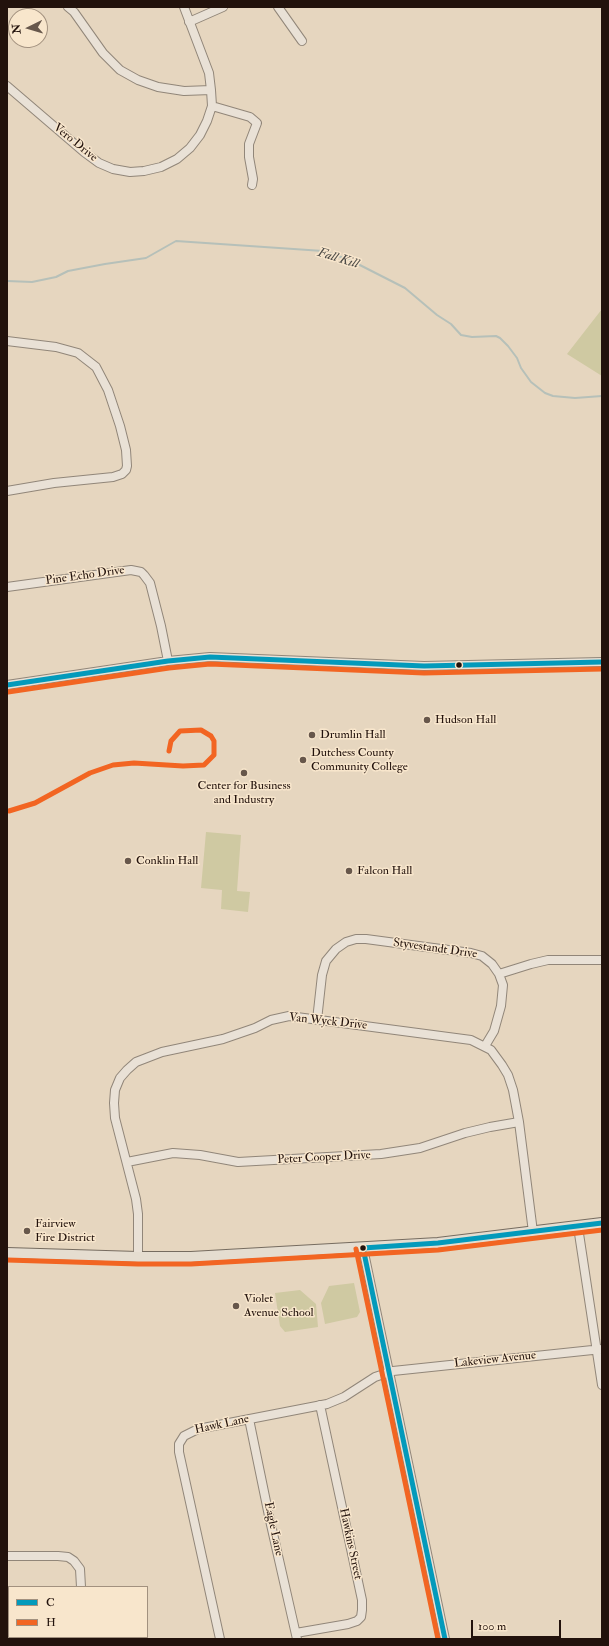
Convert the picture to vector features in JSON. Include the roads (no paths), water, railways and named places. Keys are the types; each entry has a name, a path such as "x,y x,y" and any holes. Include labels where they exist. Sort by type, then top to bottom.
{"main road":[{"path":"7,1252 138,1257 191,1257 438,1243 602,1223"}],"street":[{"path":"68,7 74,12 103,53 120,70 138,80 158,87 184,91 211,90"},
{"name":"Vero Drive","path":"7,86 99,163 114,169 130,172 144,171 161,167 177,159 190,148 200,135 212,106 209,73 184,7"},
{"path":"189,22 223,7"},
{"path":"278,7 302,41"},
{"path":"212,106 250,117 257,123 249,144 248,157 253,179 252,184"},
{"path":"7,341 56,347 78,353 96,367 102,376 114,408 126,450 127,466 122,474 113,477 54,483 7,491"},
{"name":"Pine Echo Drive","path":"7,587 131,570 141,572 150,583 168,661"},
{"path":"7,685 168,661 222,657 424,666 602,662"},
{"name":"Styvestandt Drive","path":"317,1020 322,975 326,961 336,949 350,941 366,939 477,954 487,959 499,974"},
{"path":"485,1046 494,1031 501,1006 503,985 499,974 548,960 602,960"},
{"name":"Van Wyck Drive","path":"138,1257 138,1214 136,1199 115,1118 115,1090 120,1078 136,1062 162,1052 223,1039 289,1016 471,1040 491,1050 508,1075 513,1090 519,1122 533,1232"},
{"name":"Peter Cooper Drive","path":"127,1162 173,1153 200,1155 238,1162 381,1154 420,1148 465,1133 519,1122"},
{"path":"578,1227 600,1349 602,1385"},
{"path":"363,1248 445,1639"},
{"name":"Lakeview Avenue","path":"389,1372 467,1362 600,1349"},
{"name":"Hawk Lane","path":"220,1639 179,1452 179,1444 184,1436 198,1429 320,1405 344,1397 375,1377 389,1372"},
{"name":"Hawkins Street","path":"297,1636 357,1621 361,1617 362,1610 362,1600 320,1405"},
{"name":"Eagle Lane","path":"249,1419 297,1636"},
{"path":"7,1556 68,1558 78,1564 80,1569 81,1586"}],"waterway":[{"name":"Fall Kill","path":"7,281 32,282 56,277 68,271 146,258 176,241 323,251 350,260 405,288 437,315 451,324 461,335 472,337 496,336 500,338 517,358 521,368 531,382 545,393 553,396 575,398 602,396"}],"place":[{"name":"Hudson Hall","path":"427,720"},
{"name":"Drumlin Hall","path":"312,735"},
{"name":"Dutchess County Community College","path":"303,760"},
{"name":"Center for Business and Industry","path":"244,773"},
{"name":"Conklin Hall","path":"128,861"},
{"name":"Falcon Hall","path":"349,871"},
{"name":"Fairview Fire District","path":"27,1231"},
{"name":"Violet Avenue School","path":"236,1306"}]}
